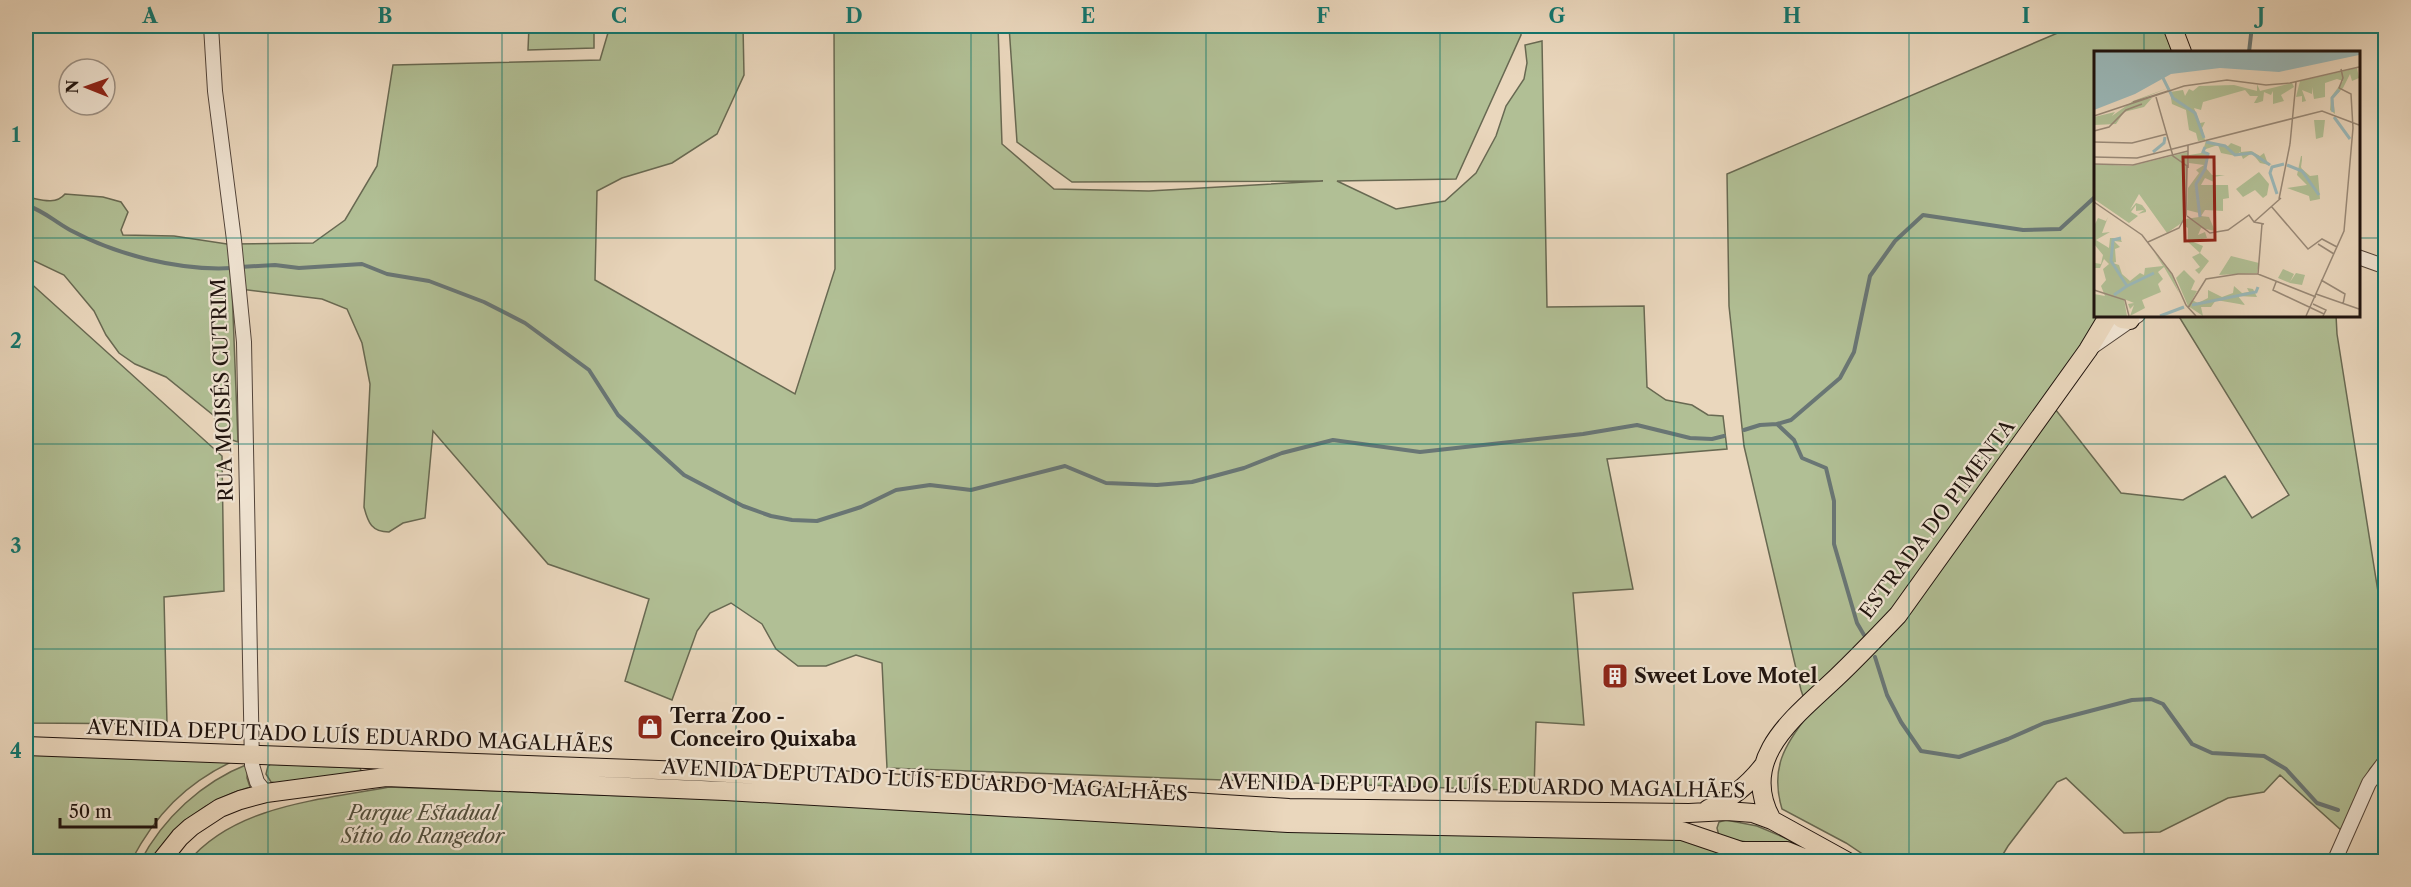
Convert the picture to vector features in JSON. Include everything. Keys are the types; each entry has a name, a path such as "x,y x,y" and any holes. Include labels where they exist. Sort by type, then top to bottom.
{"main road":[{"path":"2172,26 2182,51"},
{"name":"ESTRADA DO PIMENTA","path":"1772,820 1760,793 1764,764 1770,748 1785,728 1866,650 1898,615 2088,350 2108,316"},
{"name":"AVENIDA DEPUTADO LUÍS EDUARDO MAGALHÃES","path":"26,746 711,772 1289,808 1697,813 1727,811 1753,813 1772,820 1848,861"},
{"name":"ESTRADA DO PIMENTA","path":"1697,813 1730,797 1764,764"},
{"name":"AVENIDA DEPUTADO LUÍS EDUARDO MAGALHÃES","path":"160,861 180,837 206,817 240,800 266,793 386,777 725,791 1288,823 1682,831 1698,834 1741,851 1787,850 1814,861"},
{"path":"1717,843 1711,834 1710,824 1717,815 1727,811"}],"street":[{"name":"RUA MOISÉS CUTRIM","path":"210,26 215,91 240,297 244,364 252,754 255,777 266,793"},
{"path":"2360,258 2385,267"},
{"path":"2088,350 2129,317"},
{"path":"2334,861 2369,783 2385,760"}],"green space":[{"path":"529,26 594,26 594,48 528,50"},
{"path":"610,26 743,26 744,75 717,134 672,163 622,178 597,191 595,280 795,394 835,269 834,26 998,26 1002,144 1054,189 1149,191 1323,181 1072,182 1017,142 1009,26 1521,26 1521,35 1456,179 1337,181 1396,209 1445,201 1476,173 1496,136 1506,106 1524,79 1527,63 1525,45 1542,41 1547,307 1644,306 1647,387 1666,400 1692,405 1708,415 1723,416 1727,449 1607,459 1633,589 1573,593 1584,725 1536,722 1534,791 887,768 882,663 856,655 826,666 798,666 776,649 762,624 731,603 710,613 697,631 672,700 625,681 649,599 548,564 433,431 425,518 403,523 389,532 383,532 372,526 364,507 370,384 362,343 347,309 322,299 232,288 238,442 229,439 219,428 213,415 166,377 135,364 119,353 106,335 94,311 64,275 26,257 26,197 52,201 65,194 103,197 121,202 128,212 121,230 123,235 174,236 227,244 313,243 345,220 377,166 393,65 600,60"},
{"path":"2074,26 2164,26 2172,51 2094,51 2094,316 2105,316 2048,400 2121,493 2183,500 2225,476 2252,518 2289,495 2179,316 2336,316 2386,642 2385,751 2370,769 2341,830 2280,775 2264,792 2228,798 2160,832 2124,833 2066,778 2057,782 1999,861 1873,861 1846,843 1782,809 1778,782 1782,758 1786,747 1809,714 1801,690 1744,446 1729,306 1727,174"},
{"path":"26,279 222,456 224,591 164,597 167,724 26,723"},
{"path":"26,751 233,761 200,780 173,802 151,829 131,861 26,862"},
{"path":"248,764 247,778 250,787 218,799 193,815 182,824 150,861 140,862 160,831 185,803 215,781"},
{"path":"271,764 360,768 362,773 276,783 271,782 266,774"},
{"name":"Parque Estadual Sítio do Rangedor","path":"389,787 1682,835 1752,857 1784,861 188,862 207,843 230,828 254,817 308,801"},
{"path":"1726,820 1757,826 1816,851 1719,836 1717,828 1719,822"}],"waterway":[{"path":"2249,51 2252,26"},
{"path":"1777,424 1791,420 1840,378 1854,352 1870,276 1895,241 1923,215 2023,230 2060,229 2094,198"},
{"path":"26,205 39,210 88,239 128,254 191,267 232,268"},
{"path":"240,267 275,265 299,268 362,264 387,274 429,281 484,302 525,323 589,370 618,415 684,475 743,506 771,516 792,520 817,521 861,507 896,490 930,485 971,490 1065,466 1106,483 1157,485 1192,482 1244,468 1282,453 1333,440 1420,452 1583,434 1637,425 1690,438 1712,439 1724,436"},
{"path":"1744,430 1760,425 1777,424 1794,440 1802,458 1826,468 1834,501 1834,544 1857,623 1864,635"},
{"path":"1875,657 1887,695 1901,722 1921,751 1959,757 2044,723 2132,700 2151,699 2163,704 2192,744 2212,753 2264,756 2286,769 2317,803 2338,810"}],"place":[{"name":"Sweet Love Motel","path":"1615,676"},
{"name":"Terra Zoo - Conceiro Quixaba","path":"650,727"}]}
